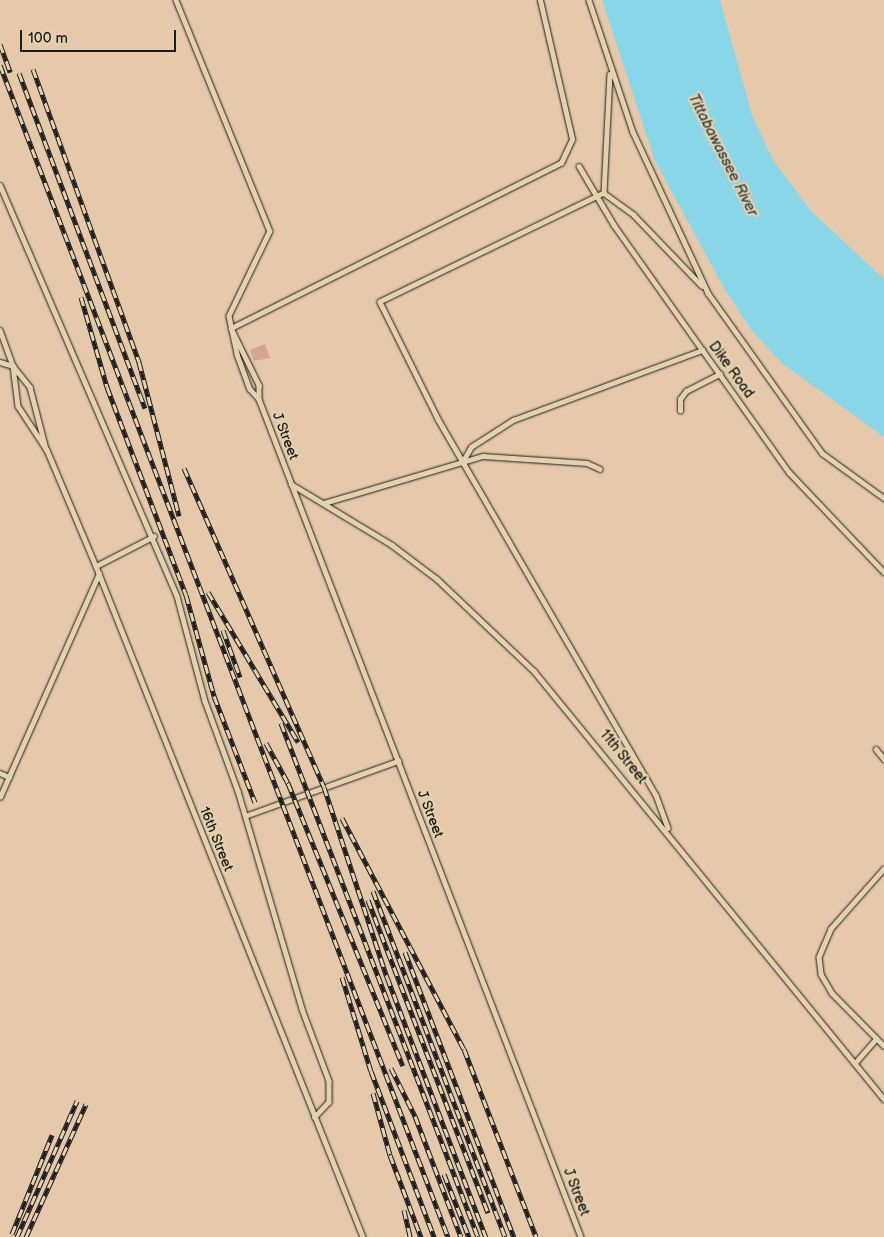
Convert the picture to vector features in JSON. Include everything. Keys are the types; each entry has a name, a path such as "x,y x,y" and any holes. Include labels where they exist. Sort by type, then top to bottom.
{"lane":[{"name":"J Street","path":"176,0 270,231 233,302 231,328 250,390 259,399"},
{"path":"231,328 561,162 572,139 540,0"},
{"path":"589,0 610,72 670,218 708,293"},
{"path":"604,193 610,72"},
{"name":"Dike Road","path":"579,166 596,198 789,472 883,570"},
{"path":"0,185 154,536 177,596 205,701 245,816 302,1009 329,1081 329,1102 315,1117"},
{"path":"604,193 380,302 463,461 656,795 670,832"},
{"path":"604,193 666,246 708,293 822,453 884,498"},
{"name":"J Street","path":"231,328 256,380 259,399 291,484 581,1237"},
{"name":"16th Street","path":"0,330 12,366 18,406 46,450 96,566 363,1237"},
{"path":"463,461 471,447 513,420 702,350"},
{"path":"0,362 12,366"},
{"name":"16th Street","path":"12,366 33,393 46,450"},
{"path":"680,411 680,399 686,391 720,374"},
{"path":"324,503 463,461 506,455 551,464 587,462 600,469"},
{"name":"11th Street","path":"291,484 392,545 482,618 582,724 884,1099"},
{"path":"96,566 154,536"},
{"path":"0,797 98,574"},
{"path":"876,749 884,759"},
{"path":"245,816 398,761"},
{"path":"0,773 9,777"},
{"path":"884,870 831,929 819,957 821,974 832,993 876,1040 884,1046"},
{"path":"855,1063 876,1040"}],"water":[{"name":"Tittabawassee River","path":"602,0 720,0 752,115 773,160 811,211 884,279 884,437 783,364 752,331 725,290 655,161"}],"building":[{"path":"265,344 270,358 254,361 250,350"}],"railway":[{"path":"0,44 10,72"},
{"path":"0,65 448,1237"},
{"path":"33,69 139,362 179,516"},
{"path":"19,73 145,408"},
{"path":"81,297 107,387 186,595 214,696 255,802"},
{"path":"184,468 324,787 387,977 486,1237"},
{"path":"208,592 298,742"},
{"path":"223,630 240,677"},
{"path":"281,723 478,1237"},
{"path":"266,743 288,783 403,1066"},
{"path":"342,818 464,1049 536,1237"},
{"path":"373,891 505,1237"},
{"path":"368,900 488,1213"},
{"path":"405,952 514,1237"},
{"path":"342,977 371,1071 434,1237"},
{"path":"391,1068 415,1116 461,1237"},
{"path":"373,1093 390,1155 421,1237"},
{"path":"17,1237 77,1101"},
{"path":"26,1237 86,1104"},
{"path":"12,1234 52,1135"},
{"path":"444,1174 469,1237"},
{"path":"404,1210 410,1237"}]}
